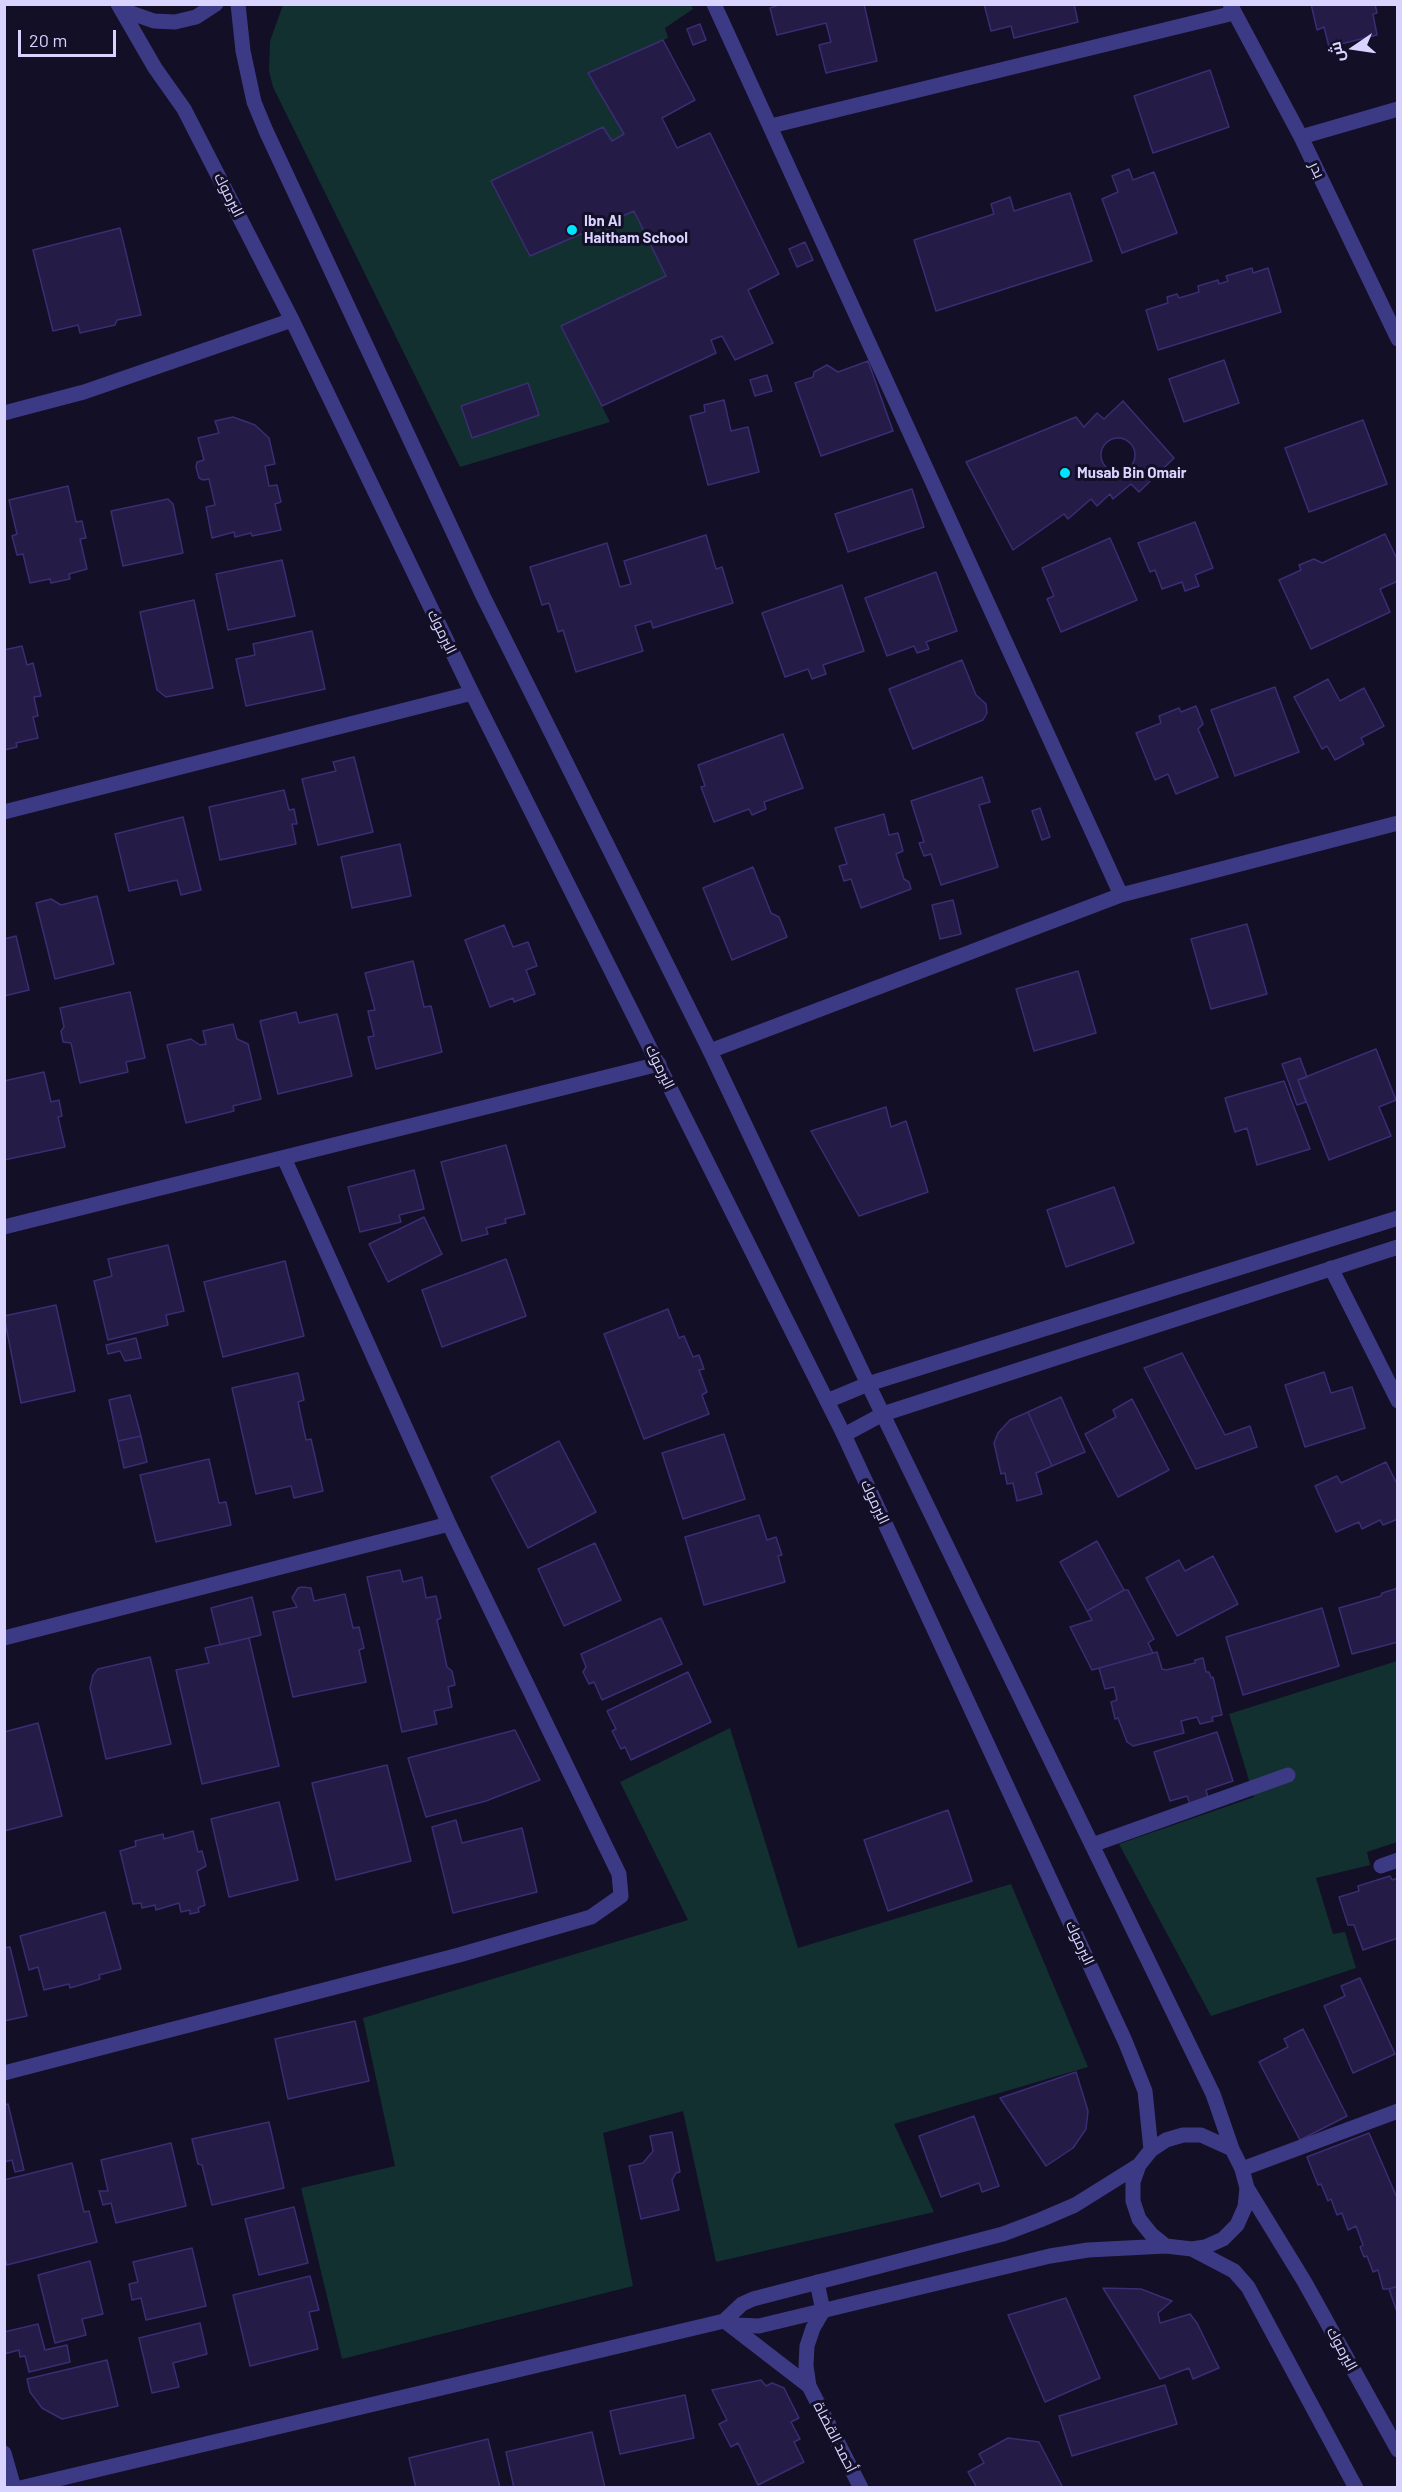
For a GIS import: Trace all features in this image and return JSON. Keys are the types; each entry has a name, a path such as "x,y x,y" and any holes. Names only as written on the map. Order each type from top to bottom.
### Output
{"street":[{"path":"119,4 132,13 154,21 175,22 196,17 216,4"},
{"name":"اليرموك","path":"119,4 155,68 184,110 292,320 472,693 659,1064 706,1164 844,1435 1125,2041 1145,2091 1151,2150"},
{"path":"20,2487 724,2321 736,2325 759,2326 1050,2256 1088,2250 1166,2246 1192,2249 1205,2247 1223,2239 1237,2225 1245,2207 1247,2188 1213,2094 868,1384 710,1051 483,596 266,131 254,102 243,51 238,4"},
{"path":"714,4 1121,895"},
{"path":"771,126 1232,9"},
{"name":"بدر","path":"1232,9 1301,137 1398,339"},
{"path":"1301,137 1398,109"},
{"path":"4,413 84,392 292,320"},
{"path":"4,812 472,693"},
{"path":"710,1051 1121,895 1398,823"},
{"path":"4,1227 659,1064"},
{"path":"4,2073 459,1955 591,1917 621,1896 620,1874 449,1524 284,1158"},
{"path":"827,1401 868,1384 1398,1218"},
{"path":"844,1435 883,1414 1398,1247"},
{"path":"1331,1268 1398,1401"},
{"path":"4,1638 449,1524"},
{"path":"1092,1845 1288,1775"},
{"path":"1381,1866 1398,1860"},
{"path":"1242,2169 1398,2111"},
{"path":"1166,2246 1151,2234 1139,2219 1133,2201 1133,2182 1139,2165 1151,2150 1166,2140 1183,2135 1201,2135 1232,2149"},
{"path":"724,2321 732,2312 753,2299 1003,2234 1075,2205 1139,2165"},
{"name":"اليرموك","path":"1247,2188 1304,2281 1398,2450"},
{"path":"1192,2249 1234,2271 1248,2287 1356,2487"},
{"path":"817,2282 823,2311"},
{"name":"أحمد القضاة","path":"823,2311 813,2328 807,2346 806,2366 809,2386 861,2487"},
{"name":"أحمد القضاة","path":"724,2321 768,2352 809,2386"},
{"path":"4,2453 14,2487"}],"green space":[{"name":"Ibn Al Haitham School","path":"283,5 691,5 693,9 665,28 668,38 588,73 624,134 612,141 602,127 491,181 530,256 634,211 666,276 561,326 610,422 460,467 273,87 269,71 270,41"},
{"path":"1397,1661 1397,1842 1367,1852 1370,1865 1316,1878 1333,1934 1345,1932 1356,1968 1211,2016 1119,1844 1254,1797 1229,1714"},
{"path":"730,1728 798,1948 1011,1884 1088,2067 894,2124 934,2212 716,2262 683,2111 603,2133 633,2286 342,2359 301,2188 395,2166 363,2018 688,1920 620,1782"}],"building":[{"path":"782,4 864,4 877,61 826,73 819,45 831,42 826,23 777,35 770,8"},
{"path":"984,4 1074,4 1078,22 1014,38 1011,26 991,31"},
{"path":"1311,4 1375,4 1377,13 1373,14 1377,35 1329,47 1324,27 1317,30"},
{"path":"700,24 706,40 693,45 687,29"},
{"path":"663,40 695,100 662,118 677,148 710,133 779,274 748,290 773,343 735,360 722,336 711,340 716,353 602,406 561,326 666,276 634,211 530,256 491,181 603,127 612,141 624,134 588,73"},
{"path":"1210,70 1229,127 1153,153 1134,96"},
{"path":"1129,169 1133,180 1154,172 1177,233 1122,253 1102,199 1118,192 1112,176"},
{"path":"1070,193 1092,261 936,311 914,240 994,214 991,204 1010,197 1014,211"},
{"path":"120,228 141,315 117,320 115,325 80,333 78,325 53,331 33,250"},
{"path":"805,242 813,260 797,267 789,249"},
{"path":"1252,268 1253,273 1268,268 1281,312 1158,350 1146,310 1168,303 1167,297 1177,294 1179,298 1199,292 1198,286 1218,280 1219,284 1228,281 1226,276"},
{"path":"1224,360 1239,403 1184,422 1169,379"},
{"path":"868,361 893,431 821,456 795,383 813,377 814,372 827,365 838,372"},
{"path":"767,375 772,391 755,396 750,380"},
{"path":"528,383 539,415 472,438 461,406"},
{"path":"724,400 731,431 748,427 759,472 708,485 690,416 705,412 704,405"},
{"name":"Musab Bin Omair","path":"1123,401 1174,458 1139,492 1131,484 1113,499 1110,494 1097,506 1091,499 1068,519 1064,514 1013,550 966,462 1076,417 1084,427 1097,413 1104,419"},
{"path":"233,417 255,425 269,438 275,464 265,466 269,486 277,485 281,502 275,504 281,530 235,537 234,532 212,538 206,507 215,505 209,479 199,478 196,467 197,462 204,460 198,438 219,433 215,421"},
{"path":"1363,420 1387,484 1309,512 1285,448"},
{"path":"1118,438 1130,443 1135,455 1130,467 1118,472 1106,467 1101,455 1106,443"},
{"path":"68,486 76,522 82,521 86,538 80,539 87,569 69,574 70,579 51,583 50,579 30,583 23,554 17,555 12,536 17,534 9,500"},
{"path":"912,489 924,527 848,552 835,514"},
{"path":"168,499 173,504 183,553 123,566 111,511"},
{"path":"1195,522 1213,568 1195,575 1199,586 1185,591 1182,582 1162,589 1155,570 1150,572 1138,543"},
{"path":"1385,534 1398,561 1398,581 1380,589 1390,612 1311,649 1279,580 1301,570 1299,565 1314,559 1322,563"},
{"path":"706,535 716,569 722,567 733,603 653,628 651,621 635,626 643,651 576,672 563,630 558,632 549,603 542,605 530,567 607,543 620,587 631,584 624,561"},
{"path":"1110,538 1137,600 1061,632 1047,599 1054,596 1042,568"},
{"path":"282,560 295,616 228,630 216,574"},
{"path":"936,572 957,631 926,642 929,649 917,653 914,646 887,656 865,598"},
{"path":"842,585 864,651 823,665 826,674 812,679 808,669 785,677 762,613"},
{"path":"194,600 213,688 166,697 157,690 140,612"},
{"path":"312,631 325,689 246,706 236,659 255,655 253,644"},
{"path":"22,646 27,665 33,663 41,696 34,697 38,716 33,717 38,738 16,743 17,747 4,750 4,650"},
{"path":"962,660 976,695 986,704 987,713 983,720 913,749 889,689"},
{"path":"1328,679 1340,701 1364,688 1384,726 1361,738 1364,744 1335,760 1327,746 1322,749 1294,697"},
{"path":"1275,687 1299,752 1235,776 1211,710"},
{"path":"1196,706 1203,724 1198,729 1218,777 1176,794 1168,774 1155,780 1136,733 1161,723 1159,716 1179,708 1181,712"},
{"path":"783,734 803,788 764,802 766,809 752,815 749,809 714,822 701,787 705,786 698,765"},
{"path":"354,757 373,832 318,845 302,779 336,771 333,762"},
{"path":"982,777 990,802 979,805 998,867 941,885 931,854 924,856 919,843 924,842 911,801"},
{"path":"284,790 289,810 294,809 297,824 292,824 296,844 220,860 209,807"},
{"path":"1040,808 1050,837 1042,840 1032,811"},
{"path":"884,814 889,835 898,833 903,851 896,854 904,879 909,882 911,889 861,908 851,879 844,881 839,866 847,864 835,828"},
{"path":"183,817 201,890 181,895 177,880 129,891 115,834"},
{"path":"400,844 411,896 352,908 341,857"},
{"path":"753,867 771,913 779,917 787,937 732,960 703,888"},
{"path":"97,896 114,964 55,979 36,903 51,899 61,905"},
{"path":"953,900 961,934 940,939 932,905"},
{"path":"1247,924 1267,994 1211,1009 1191,939"},
{"path":"504,925 513,947 528,942 537,966 526,970 535,994 514,1002 513,998 490,1007 465,940"},
{"path":"16,936 29,990 4,996 4,939"},
{"path":"413,961 424,1007 431,1006 442,1052 376,1069 368,1037 374,1036 368,1011 375,1010 365,973"},
{"path":"1078,971 1096,1033 1034,1051 1016,989"},
{"path":"130,992 145,1058 126,1062 128,1072 80,1083 71,1043 63,1042 61,1031 64,1027 60,1008"},
{"path":"296,1012 299,1023 337,1014 352,1076 278,1094 260,1021"},
{"path":"233,1024 237,1039 248,1044 261,1099 233,1106 234,1111 186,1123 167,1045 191,1039 200,1045 206,1044 203,1031"},
{"path":"1376,1049 1396,1100 1379,1107 1391,1136 1329,1160 1298,1080"},
{"path":"1300,1058 1307,1077 1298,1080 1306,1102 1297,1105 1282,1064"},
{"path":"44,1072 51,1102 59,1100 62,1116 58,1117 65,1147 4,1160 4,1081"},
{"path":"1284,1081 1310,1149 1257,1165 1247,1128 1235,1132 1225,1098"},
{"path":"886,1107 891,1127 906,1121 928,1192 859,1216 811,1131"},
{"path":"506,1145 525,1214 505,1219 506,1223 486,1228 488,1234 462,1241 441,1162"},
{"path":"414,1170 424,1209 399,1215 401,1222 360,1232 348,1187"},
{"path":"1114,1187 1134,1243 1066,1267 1047,1210"},
{"path":"424,1217 442,1254 388,1282 369,1244"},
{"path":"168,1245 184,1311 166,1315 168,1325 108,1340 94,1281 112,1276 108,1259"},
{"path":"506,1259 526,1316 442,1347 422,1290"},
{"path":"285,1261 304,1336 223,1357 204,1282"},
{"path":"56,1305 75,1391 21,1403 4,1316"},
{"path":"668,1309 679,1338 684,1336 693,1357 699,1355 704,1369 699,1370 707,1392 702,1395 709,1414 644,1439 604,1334"},
{"path":"136,1338 141,1358 125,1361 120,1351 108,1354 106,1345"},
{"path":"1182,1353 1225,1435 1250,1426 1257,1447 1196,1469 1144,1368"},
{"path":"1324,1372 1331,1393 1352,1387 1365,1428 1305,1447 1285,1385"},
{"path":"298,1373 304,1400 298,1402 306,1440 311,1439 323,1491 294,1498 291,1486 256,1494 232,1388"},
{"path":"130,1395 141,1436 118,1441 109,1400"},
{"path":"1061,1397 1085,1452 1052,1466 1028,1412"},
{"path":"1132,1399 1169,1470 1118,1497 1085,1434 1116,1417 1113,1410"},
{"path":"1028,1412 1052,1466 1036,1473 1042,1494 1017,1501 1013,1483 1007,1484 1005,1473 1001,1474 994,1443 998,1433 1010,1420"},
{"path":"724,1434 745,1499 683,1519 662,1453"},
{"path":"141,1436 147,1462 124,1468 118,1441"},
{"path":"559,1441 596,1512 528,1548 491,1477"},
{"path":"209,1459 219,1503 226,1502 231,1525 156,1542 140,1475"},
{"path":"1386,1462 1398,1482 1398,1519 1383,1525 1380,1520 1362,1529 1359,1522 1336,1532 1315,1486 1337,1476 1341,1483"},
{"path":"759,1515 767,1540 776,1537 782,1555 778,1556 785,1582 704,1605 685,1537"},
{"path":"1097,1541 1124,1590 1087,1611 1060,1562"},
{"path":"595,1543 621,1600 564,1626 538,1569"},
{"path":"1213,1556 1238,1604 1177,1636 1146,1578 1179,1560 1185,1571"},
{"path":"400,1570 403,1582 422,1577 426,1598 436,1596 441,1618 437,1620 447,1667 452,1671 455,1685 448,1687 452,1707 434,1711 437,1724 402,1732 367,1577"},
{"path":"298,1588 311,1588 314,1601 345,1594 353,1628 359,1627 364,1648 359,1650 366,1682 293,1697 273,1612 297,1607 292,1598"},
{"path":"1398,1588 1398,1642 1352,1654 1339,1608 1381,1596 1382,1593"},
{"path":"1124,1590 1128,1590 1154,1639 1148,1643 1153,1653 1092,1670 1070,1627 1092,1620 1087,1611"},
{"path":"252,1597 261,1635 220,1645 211,1608"},
{"path":"1322,1608 1339,1666 1243,1695 1226,1637"},
{"path":"661,1618 682,1664 602,1700 594,1682 589,1684 583,1672 586,1667 581,1654"},
{"path":"249,1638 279,1766 202,1784 176,1670 209,1663 205,1648"},
{"path":"1157,1652 1162,1669 1166,1670 1195,1663 1195,1660 1203,1658 1206,1672 1209,1672 1211,1678 1213,1677 1222,1715 1212,1717 1213,1721 1200,1724 1197,1717 1181,1721 1184,1733 1133,1746 1127,1742 1118,1718 1115,1719 1111,1702 1117,1700 1114,1687 1105,1689 1099,1668"},
{"path":"150,1657 171,1744 106,1759 90,1688 93,1675 98,1669"},
{"path":"688,1672 711,1722 631,1760 625,1747 621,1749 612,1731 616,1729 607,1711"},
{"path":"38,1723 62,1816 4,1831 4,1732"},
{"path":"515,1730 540,1780 486,1801 426,1817 408,1758"},
{"path":"1217,1732 1233,1781 1206,1790 1208,1798 1190,1804 1187,1796 1170,1801 1154,1752"},
{"path":"387,1765 411,1861 336,1880 312,1783"},
{"path":"279,1802 298,1880 229,1897 211,1819"},
{"path":"948,1810 972,1881 888,1911 864,1840"},
{"path":"456,1820 462,1843 522,1828 537,1892 453,1913 432,1827"},
{"path":"193,1831 198,1852 202,1851 206,1866 197,1871 205,1905 198,1908 199,1912 190,1914 190,1910 181,1912 179,1903 156,1910 155,1905 142,1908 141,1903 133,1904 120,1851 136,1846 135,1841 163,1834 164,1839"},
{"path":"1390,1876 1392,1880 1398,1878 1398,1938 1363,1950 1354,1925 1348,1925 1339,1897 1359,1891 1358,1886"},
{"path":"105,1912 121,1969 99,1975 100,1979 70,1988 69,1984 44,1990 38,1967 29,1970 20,1936"},
{"path":"10,1947 27,2016 4,2021 4,1948"},
{"path":"1360,1978 1395,2054 1353,2073 1324,2006 1345,1996 1341,1986"},
{"path":"355,2021 369,2081 288,2099 275,2039"},
{"path":"1303,2029 1347,2116 1300,2140 1259,2062 1288,2047 1284,2039"},
{"path":"1076,2072 1088,2111 1086,2129 1073,2148 1046,2166 1000,2098"},
{"path":"8,2104 24,2170 15,2172 12,2160 4,2162 4,2105"},
{"path":"974,2116 999,2186 982,2192 979,2183 941,2197 919,2136"},
{"path":"269,2122 284,2188 212,2205 202,2165 198,2164 192,2139"},
{"path":"672,2132 680,2172 676,2173 672,2180 679,2210 641,2219 629,2166 643,2163 653,2151 650,2136"},
{"path":"1369,2133 1398,2200 1398,2286 1389,2289 1383,2289 1378,2270 1373,2272 1367,2256 1364,2257 1360,2247 1363,2245 1356,2226 1348,2230 1342,2213 1337,2215 1331,2199 1328,2201 1321,2184 1318,2185 1307,2157"},
{"path":"171,2143 186,2206 116,2223 111,2203 103,2205 99,2191 108,2191 101,2160"},
{"path":"72,2163 84,2212 89,2211 97,2242 7,2265 4,2256 4,2180"},
{"path":"294,2207 308,2263 259,2275 245,2219"},
{"path":"192,2248 206,2306 146,2320 141,2298 132,2300 129,2284 138,2282 133,2262"},
{"path":"90,2261 103,2314 82,2319 86,2335 55,2343 38,2275"},
{"path":"310,2276 319,2310 309,2312 318,2349 250,2366 233,2295"},
{"path":"1398,2286 1398,2315 1389,2289"},
{"path":"1103,2288 1141,2289 1172,2301 1158,2313 1160,2323 1190,2314 1197,2323 1219,2368 1193,2379 1189,2368 1160,2379"},
{"path":"1066,2298 1100,2378 1045,2402 1008,2315"},
{"path":"200,2323 207,2354 173,2363 179,2387 152,2393 139,2338"},
{"path":"38,2324 45,2350 67,2345 70,2362 29,2372 25,2356 20,2357 19,2350 4,2354 4,2332"},
{"path":"107,2360 118,2406 62,2419 42,2408 30,2392 27,2379"},
{"path":"761,2380 766,2386 772,2383 784,2388 799,2418 791,2422 800,2439 794,2442 804,2462 758,2485 738,2443 731,2447 719,2424 727,2420 712,2390"},
{"path":"1165,2385 1177,2424 1072,2456 1059,2416"},
{"path":"685,2395 694,2438 620,2454 610,2411"},
{"path":"592,2432 605,2488 514,2488 506,2452"},
{"path":"1008,2438 1039,2442 1063,2488 977,2488 968,2472 984,2463 979,2454"},
{"path":"488,2439 500,2488 416,2488 409,2458"}],"place":[{"name":"Ibn Al Haitham School","path":"572,230"},
{"name":"Musab Bin Omair","path":"1065,473"}]}
